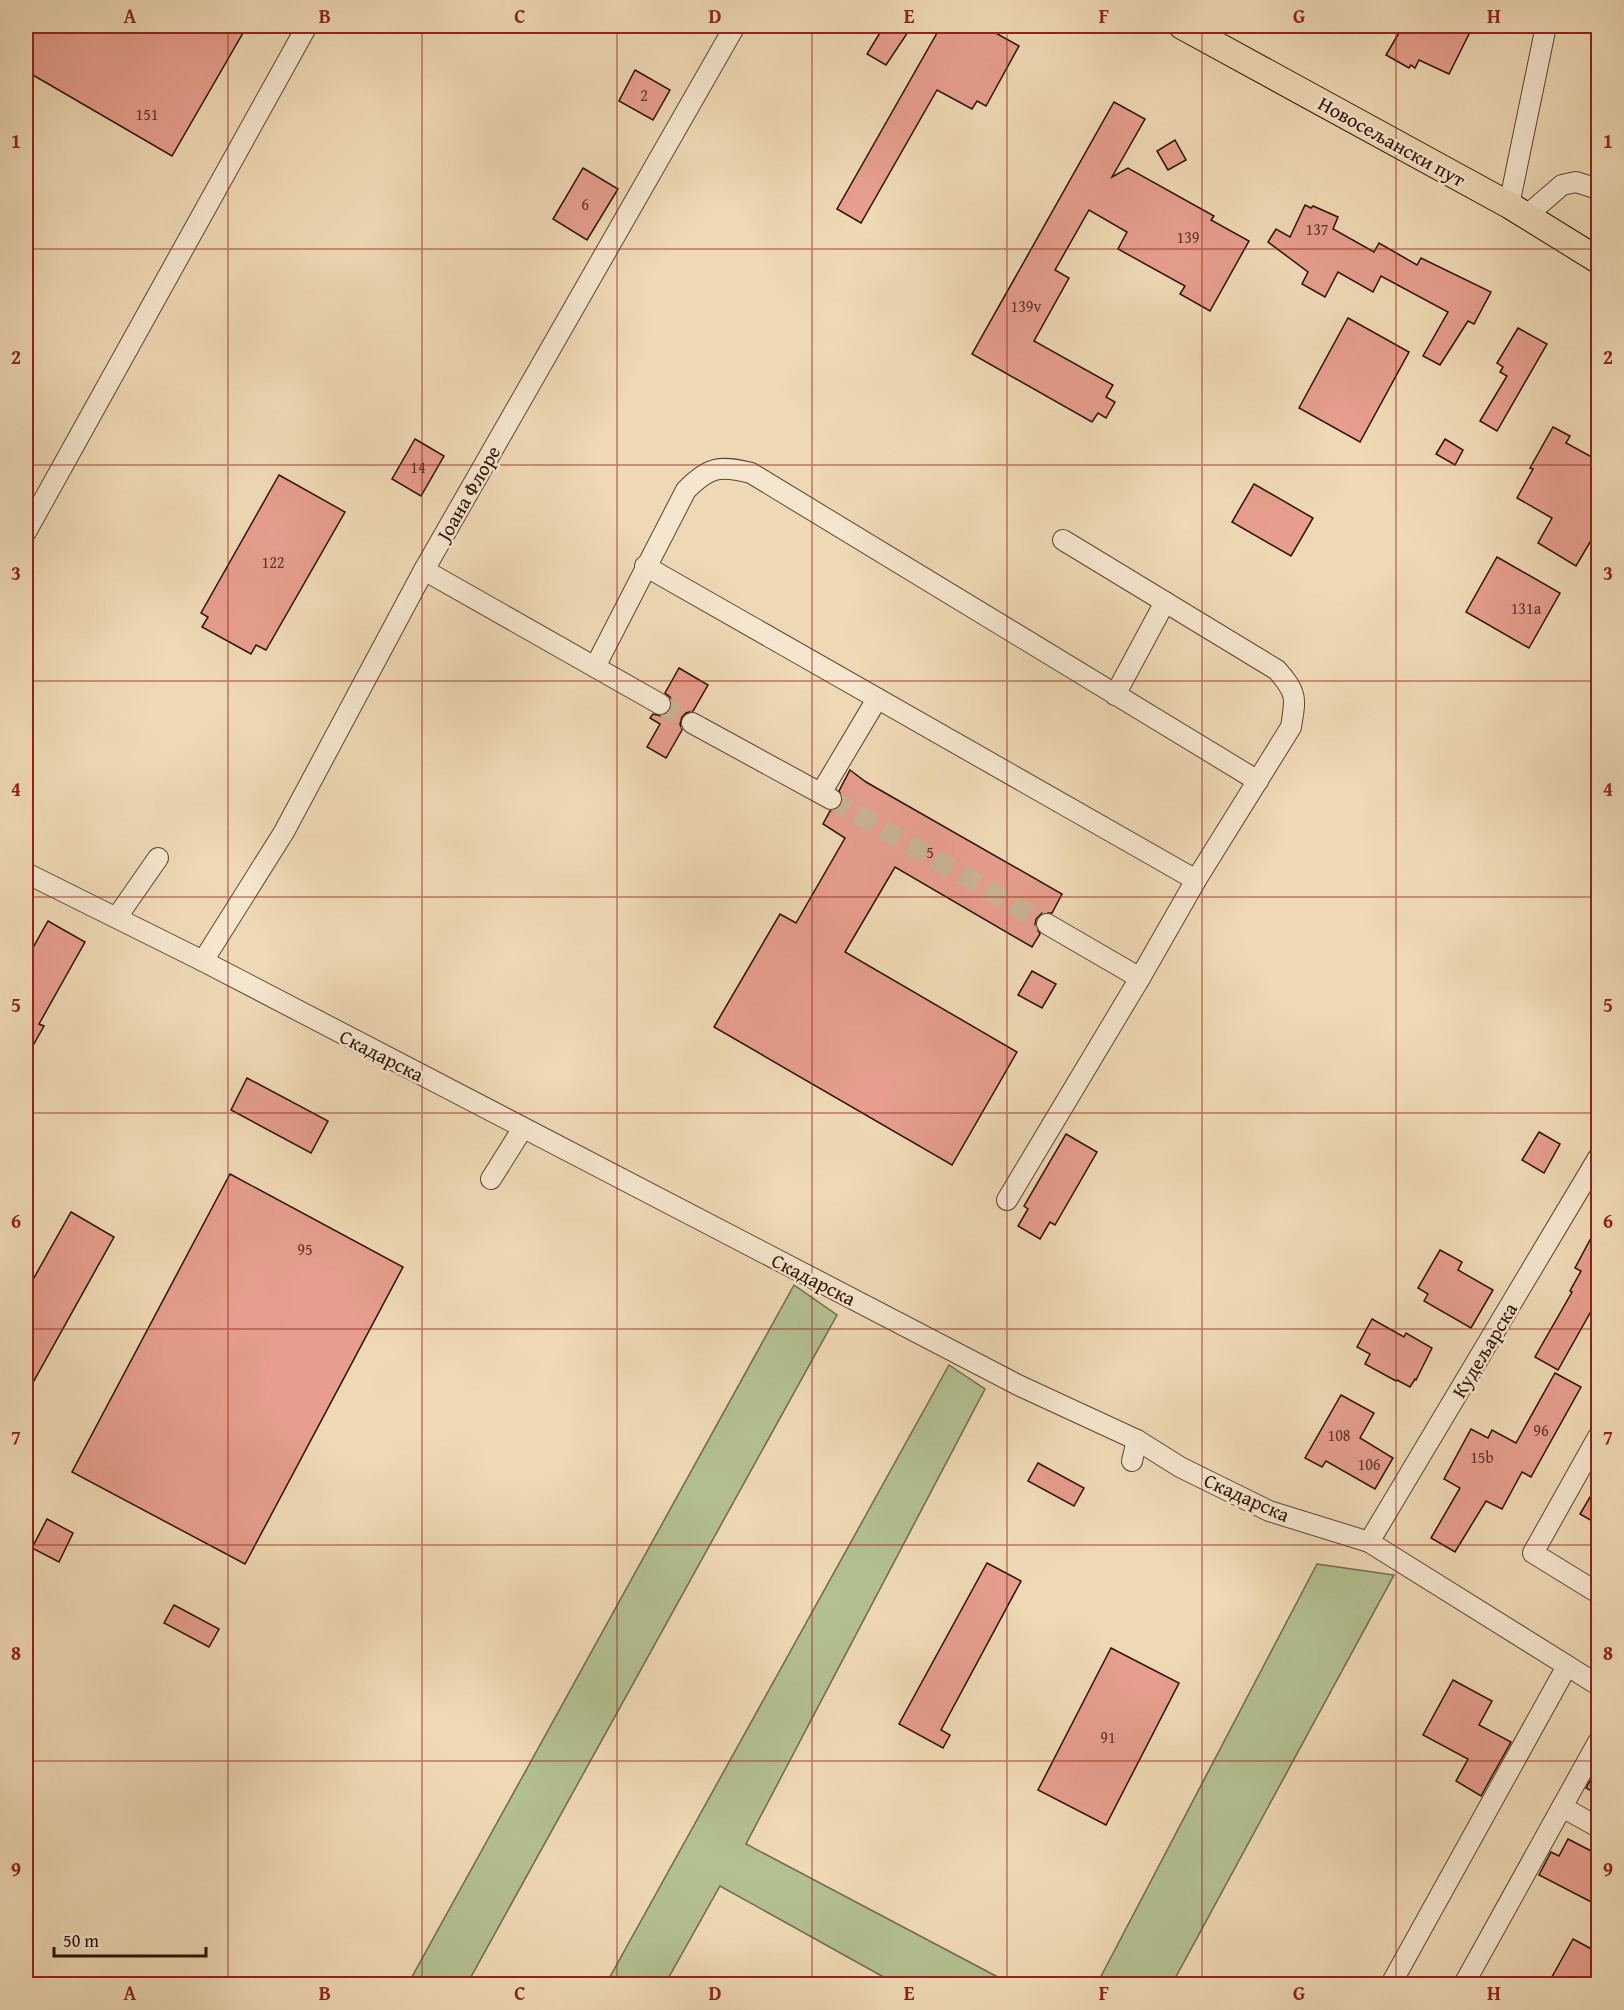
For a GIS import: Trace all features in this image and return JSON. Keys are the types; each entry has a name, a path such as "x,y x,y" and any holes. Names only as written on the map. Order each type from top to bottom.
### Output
{"main road":[{"name":"Новосељански пут","path":"1182,26 1517,210 1597,258"}],"street":[{"path":"26,532 307,26"},
{"name":"Јоана Флоре","path":"203,961 284,832 424,570 735,26"},
{"path":"1517,210 1546,26"},
{"path":"1517,210 1562,185 1576,182 1599,189"},
{"path":"595,667 686,490 711,469 729,468 750,473 1258,782"},
{"path":"1007,1200 1196,880 1291,727 1295,703 1291,686 1277,670 1063,540"},
{"path":"645,566 1196,880"},
{"path":"424,570 660,704"},
{"path":"1115,695 1165,603"},
{"path":"692,723 826,796 878,699"},
{"path":"117,917 158,858"},
{"name":"Скадарска","path":"26,873 203,961 1018,1385 1137,1440 1180,1467 1269,1511 1369,1542 1599,1685"},
{"path":"1047,924 1140,978"},
{"path":"491,1179 523,1128"},
{"name":"Кудељарска","path":"1369,1542 1599,1158"},
{"path":"1599,1437 1533,1553 1599,1593"},
{"path":"1132,1461 1137,1440"},
{"path":"1391,1984 1567,1666"},
{"path":"1464,1984 1599,1742"},
{"path":"1562,1807 1599,1827"}],"green space":[{"path":"794,1285 837,1315 467,1984 408,1984"},
{"path":"949,1365 985,1389 746,1844 1011,1984 896,1984 720,1886 665,1984 606,1984"},
{"path":"1317,1564 1394,1575 1172,1984 1097,1984"}],"building":[{"path":"26,26 247,26 172,156 26,71"},
{"path":"884,26 912,26 886,65 867,54"},
{"path":"941,26 983,26 1019,46 986,106 977,101 972,109 937,90 861,223 837,209"},
{"path":"1403,26 1473,26 1449,74 1419,60 1415,68 1411,65 1409,68 1386,55"},
{"path":"635,70 670,90 653,120 619,101"},
{"path":"1114,102 1145,119 1112,177 1128,168 1214,216 1211,220 1249,241 1210,311 1180,294 1185,286 1118,249 1127,232 1089,210 1055,270 1069,278 1034,341 1113,385 1106,397 1115,402 1106,418 1098,413 1092,422 972,354"},
{"path":"1175,140 1186,160 1168,170 1157,151"},
{"path":"583,168 618,189 587,240 553,219"},
{"path":"1305,205 1338,217 1333,229 1374,252 1379,243 1417,265 1421,258 1491,292 1474,324 1468,321 1440,365 1423,356 1448,312 1381,276 1373,292 1338,272 1325,297 1302,284 1308,272 1268,242 1276,229 1290,237"},
{"path":"1348,318 1409,352 1360,442 1299,408"},
{"path":"1518,328 1547,344 1497,431 1480,421 1507,376 1500,372 1503,367 1497,363"},
{"path":"1553,427 1570,436 1566,443 1599,461 1599,527 1576,566 1538,543 1552,518 1517,498 1533,469 1530,468"},
{"path":"415,439 444,456 421,496 392,479"},
{"path":"1445,439 1463,450 1455,465 1436,454"},
{"path":"279,475 345,512 266,650 256,645 251,654 202,627 208,617 201,613"},
{"path":"1254,484 1313,518 1291,556 1232,522"},
{"path":"1497,557 1560,593 1529,648 1466,612"},
{"path":"679,668 708,685 693,711 682,717 680,724 682,730 666,758 647,747 660,724 650,718 653,714 661,716 670,710 672,703 670,697 665,693"},
{"path":"850,770 866,782 1062,894 1052,913 1042,913 1036,919 1035,925 1040,934 1032,947 895,867 845,952 1017,1052 952,1165 714,1027 780,914 796,923 845,838 823,824 830,811 842,804 843,798 839,791"},
{"path":"48,921 85,942 39,1024 44,1026 26,1058 26,960"},
{"path":"1032,971 1056,984 1042,1008 1018,995"},
{"path":"247,1078 328,1121 311,1153 231,1110"},
{"path":"1539,1132 1560,1144 1544,1173 1522,1160"},
{"path":"1066,1134 1097,1152 1055,1225 1050,1222 1040,1239 1018,1226 1028,1209 1024,1206"},
{"path":"230,1174 403,1267 245,1564 72,1472"},
{"path":"71,1212 114,1237 26,1395 26,1292"},
{"path":"1599,1223 1599,1297 1558,1370 1535,1357 1572,1292 1570,1291 1581,1271 1575,1268"},
{"path":"1440,1250 1462,1262 1458,1270 1493,1290 1471,1328 1424,1301 1428,1294 1418,1288"},
{"path":"1372,1319 1404,1337 1406,1333 1432,1348 1410,1387 1365,1364 1370,1354 1357,1347"},
{"path":"1555,1373 1581,1387 1531,1477 1522,1472 1502,1509 1486,1501 1455,1552 1431,1538 1460,1488 1444,1479 1471,1429 1488,1438 1492,1430 1516,1443"},
{"path":"1341,1395 1374,1413 1360,1438 1393,1458 1375,1489 1326,1461 1322,1467 1305,1458"},
{"path":"1038,1463 1084,1488 1074,1506 1028,1481"},
{"path":"1599,1482 1599,1525 1580,1514"},
{"path":"47,1519 73,1533 59,1562 32,1548"},
{"path":"987,1563 1021,1581 941,1730 950,1735 943,1748 899,1724"},
{"path":"174,1605 219,1629 209,1647 164,1623"},
{"path":"1111,1648 1179,1683 1106,1825 1038,1790"},
{"path":"1453,1680 1492,1701 1479,1725 1511,1742 1481,1796 1456,1781 1468,1759 1423,1735"},
{"path":"1594,1774 1599,1777 1599,1795 1586,1788"},
{"path":"1568,1839 1599,1855 1599,1906 1539,1875 1551,1852 1559,1856"},
{"path":"1573,1939 1599,1953 1599,1984 1548,1984"}],"tunnel":[{"path":"660,704 692,723"},
{"path":"831,799 1047,924"}]}
